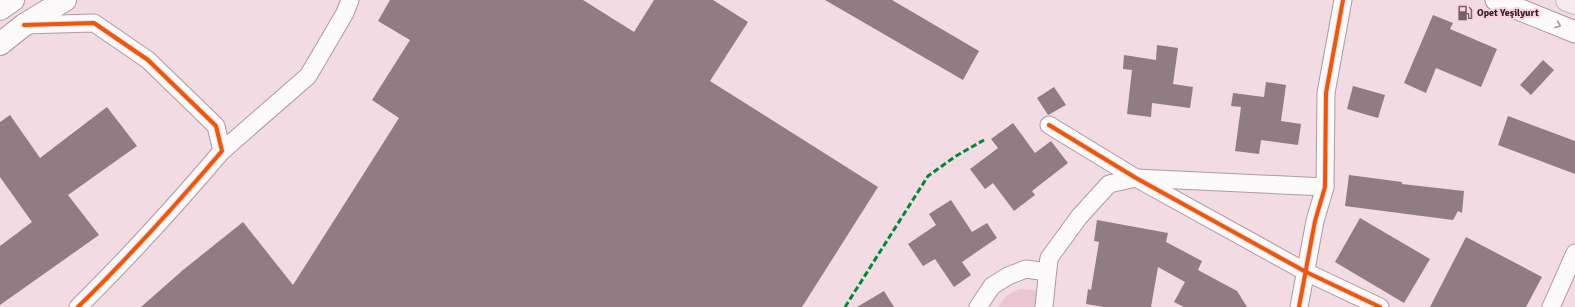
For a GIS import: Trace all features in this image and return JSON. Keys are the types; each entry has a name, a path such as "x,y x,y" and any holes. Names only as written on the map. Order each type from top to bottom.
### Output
{"highway":[{"path":"1567,0 1575,3"}],"main road":[{"path":"0,9 13,0"},
{"path":"0,44 24,25 65,0"}],"street":[{"path":"78,307 120,266 179,201 222,150 308,76 345,13 350,0"},
{"path":"1299,307 1315,221 1325,187 1326,94 1343,0"},
{"path":"1496,0 1575,32"},
{"path":"24,25 94,23 148,60 216,126 222,150"},
{"path":"1049,125 1136,178 1306,272 1380,307"},
{"path":"978,307 992,286 1008,276 1026,269 1046,272 1049,258 1078,217 1109,184 1136,178 1325,187"},
{"path":"1551,307 1575,253"},
{"path":"1044,307 1049,258"}],"shaded area":[{"path":"1021,289 1042,291 1049,307 998,307 1008,295"}],"building":[{"path":"390,0 583,0 634,32 654,0 713,0 748,22 710,81 878,187 802,307 141,307 183,270 243,222 293,285 399,118 372,100 410,40 378,21"},
{"path":"825,0 892,0 979,51 963,80"},
{"path":"1433,15 1453,23 1450,29 1497,49 1481,87 1436,68 1426,93 1404,83"},
{"path":"1157,45 1178,48 1173,84 1193,87 1190,108 1152,103 1151,117 1127,114 1132,70 1123,69 1124,55 1156,60"},
{"path":"1543,60 1554,70 1531,95 1520,85"},
{"path":"1266,82 1286,85 1281,121 1301,124 1298,145 1261,140 1259,154 1235,151 1241,107 1231,106 1233,93 1264,97"},
{"path":"1353,86 1385,95 1378,118 1347,109"},
{"path":"1054,87 1066,105 1048,115 1037,98"},
{"path":"107,107 137,146 68,195 99,235 0,305 0,246 32,222 0,177 0,122 10,115 40,158"},
{"path":"1508,116 1575,141 1575,174 1498,145"},
{"path":"1013,123 1035,153 1051,141 1068,163 1032,191 1035,195 1014,211 993,183 985,189 970,169 998,148 991,139"},
{"path":"1349,175 1402,182 1402,184 1464,191 1462,213 1458,211 1453,220 1345,206"},
{"path":"951,200 972,232 987,223 997,238 962,262 971,275 954,287 935,259 923,266 908,244 936,225 929,214"},
{"path":"1360,218 1430,259 1404,303 1335,262"},
{"path":"1097,220 1168,233 1166,242 1202,261 1198,270 1237,291 1247,307 1184,307 1174,302 1185,282 1158,267 1151,307 1104,307 1086,304 1088,289 1091,290 1099,242 1094,241"},
{"path":"1466,237 1542,277 1526,307 1430,307"},
{"path":"884,291 894,307 857,307"}],"marked path":[{"path":"845,307 928,176 956,156 984,140"}],"cycle path":[{"path":"1299,307 1315,221 1325,187 1326,93 1343,0"},
{"path":"24,25 94,23 148,60 216,126 222,151 152,230 78,307"},
{"path":"1049,125 1136,178 1306,272 1380,307"}],"place":[{"name":"Opet Yeşilyurt","path":"1465,13"}]}
